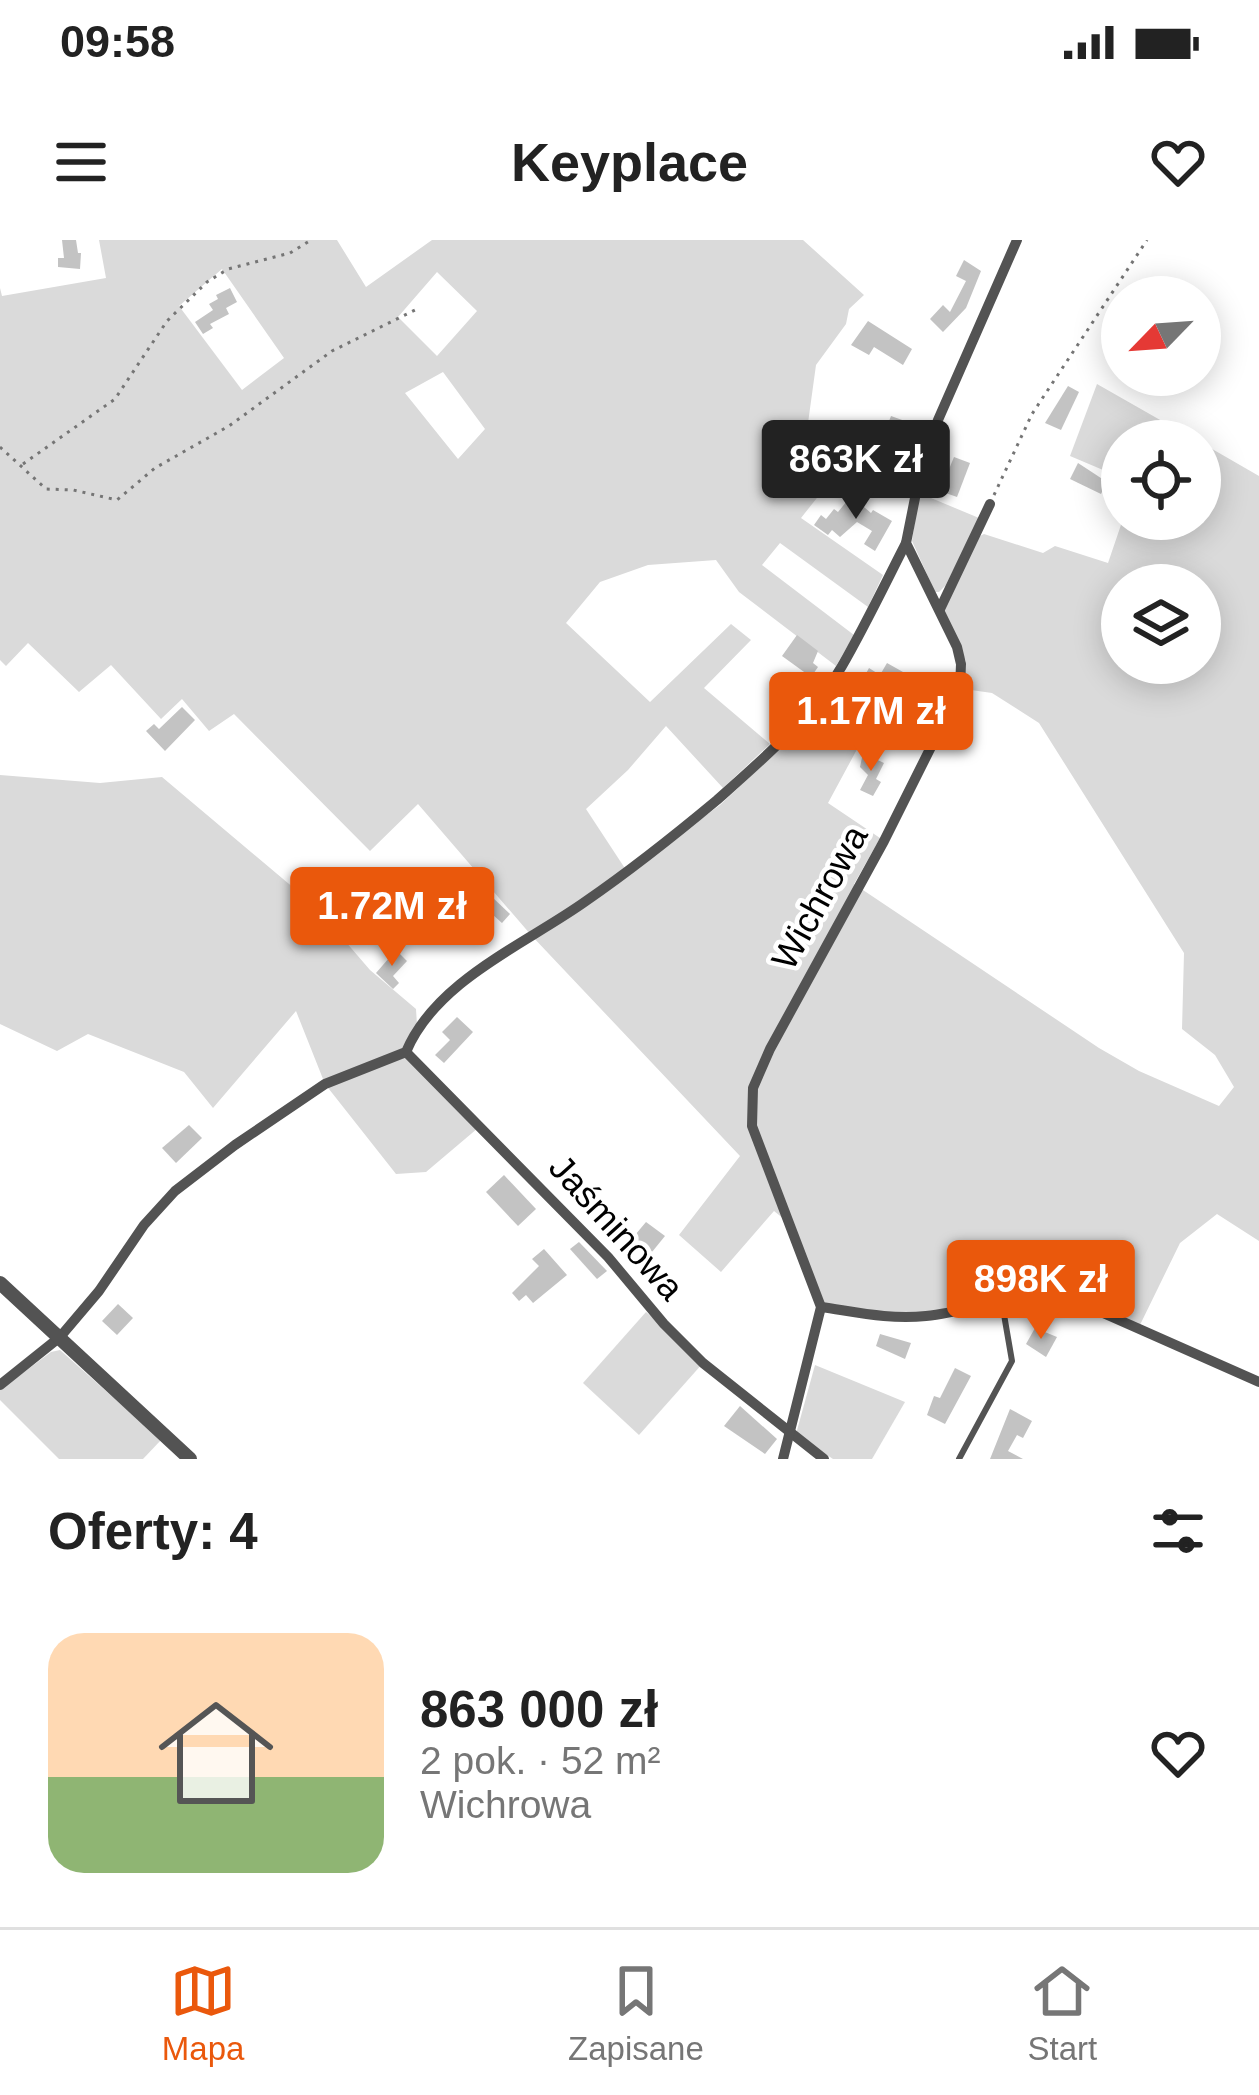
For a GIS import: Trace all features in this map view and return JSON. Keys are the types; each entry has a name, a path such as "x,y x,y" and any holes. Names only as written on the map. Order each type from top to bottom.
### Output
{"street":[{"path":"0,1385 59,1337 175,1191 325,1084 406,1052 417,1025 454,991 589,899 717,800 781,740 841,667 906,543 921,468 938,420 1017,240"},
{"path":"939,609 990,503"},
{"name":"Wichrowa","path":"821,1306 752,1126 750,1103 770,1049 960,689 962,664 957,646 906,543"},
{"name":"Jaśminowa","path":"406,1052 608,1257 704,1363 824,1459"},
{"path":"0,1282 190,1459"},
{"path":"783,1459 821,1306 889,1318 929,1316 1036,1293 1067,1298 1259,1382"}],"lane":[{"path":"959,1459 1012,1360 1001,1300"}],"path":[{"path":"20,466 115,399 167,321 215,275 290,253 311,240"},
{"path":"990,503 1032,414 1147,240"},
{"path":"0,447 46,489 117,500 154,468 229,426 332,351 415,310"}],"shaded area":[{"path":"99,240 337,240 366,287 432,240 803,240 864,295 849,309 846,324 816,365 808,423 855,450 801,518 883,575 868,607 780,543 762,565 854,635 836,666 739,592 716,560 648,565 600,582 566,623 650,702 731,624 751,640 704,688 770,744 723,788 666,726 586,809 628,873 720,805 783,746 841,675 882,703 828,803 880,838 854,884 1099,1048 1219,1106 1234,1087 1215,1055 1182,1029 1184,953 1039,723 992,693 964,689 966,661 939,609 976,538 984,534 1043,553 1055,546 1108,563 1116,540 1221,540 1221,454 1259,476 1259,1241 1217,1214 1180,1243 1138,1329 1067,1297 1036,1293 929,1316 821,1307 789,1223 774,1211 721,1272 679,1235 740,1156 531,935 418,804 370,851 234,714 209,731 182,699 161,719 111,665 79,692 28,643 6,666 0,660 0,288 2,296 106,278","holes":["222,269 284,358 242,390 179,306","437,272 477,311 437,356 398,317","443,372 485,429 458,459 405,393"]},
{"path":"1097,384 1101,396 1118,396 1160,420 1101,420 1101,469 1070,456"},
{"path":"919,493 979,518 939,592 912,541"},
{"path":"0,775 100,783 162,777 314,905 370,970 416,1009 417,1025 406,1052 478,1128 426,1172 396,1174 325,1084 296,1011 213,1108 184,1072 88,1034 57,1051 0,1024"},
{"path":"646,1312 703,1363 639,1435 583,1383"},
{"path":"60,1350 161,1440 143,1459 59,1459 0,1400 0,1390"},
{"path":"815,1365 905,1402 872,1459 833,1459 796,1434"}],"building":[{"path":"62,240 76,240 80,269 58,267 58,258 64,258"},
{"path":"964,260 981,271 966,308 943,332 930,319 943,305 950,312 966,281 956,276"},
{"path":"230,288 237,302 203,334 195,322 213,310 209,304 218,299 216,295"},
{"path":"868,321 912,349 903,365 874,347 869,355 851,345"},
{"path":"1068,386 1079,392 1061,430 1045,423"},
{"path":"891,416 905,421 902,435 916,446 912,455 889,446 892,437 884,434"},
{"path":"954,457 970,463 957,497 940,491"},
{"path":"1078,463 1101,478 1101,494 1070,479"},
{"path":"851,496 871,513 892,521 875,551 864,544 872,531 857,522 840,537 814,525 821,515 826,519 834,509 838,512"},
{"path":"797,635 818,651 813,663 818,667 811,677 782,656"},
{"path":"887,663 903,672 896,698 863,679 869,668 880,675"},
{"path":"182,707 195,720 165,751 146,731 154,724 159,729"},
{"path":"863,753 884,763 873,796 860,790 868,775 860,767"},
{"path":"474,880 510,914 502,923 460,894"},
{"path":"396,950 407,961 393,976 399,983 393,989 376,973"},
{"path":"457,1017 473,1032 444,1063 435,1055 450,1040 442,1032"},
{"path":"189,1125 202,1138 176,1163 162,1148"},
{"path":"504,1175 536,1209 518,1226 486,1192"},
{"path":"646,1222 665,1236 652,1252 642,1244 634,1254 625,1247"},
{"path":"579,1242 607,1271 597,1279 570,1249"},
{"path":"544,1249 567,1275 533,1303 526,1295 519,1301 512,1293 539,1266 532,1259"},
{"path":"118,1304 133,1318 117,1335 102,1321"},
{"path":"1035,1328 1057,1337 1046,1357 1026,1344"},
{"path":"880,1334 911,1343 905,1359 876,1346"},
{"path":"955,1368 971,1376 945,1424 927,1415 934,1396 940,1398"},
{"path":"740,1406 777,1439 765,1454 724,1426"},
{"path":"1010,1409 1032,1421 1008,1451 1023,1459 990,1459"}]}
